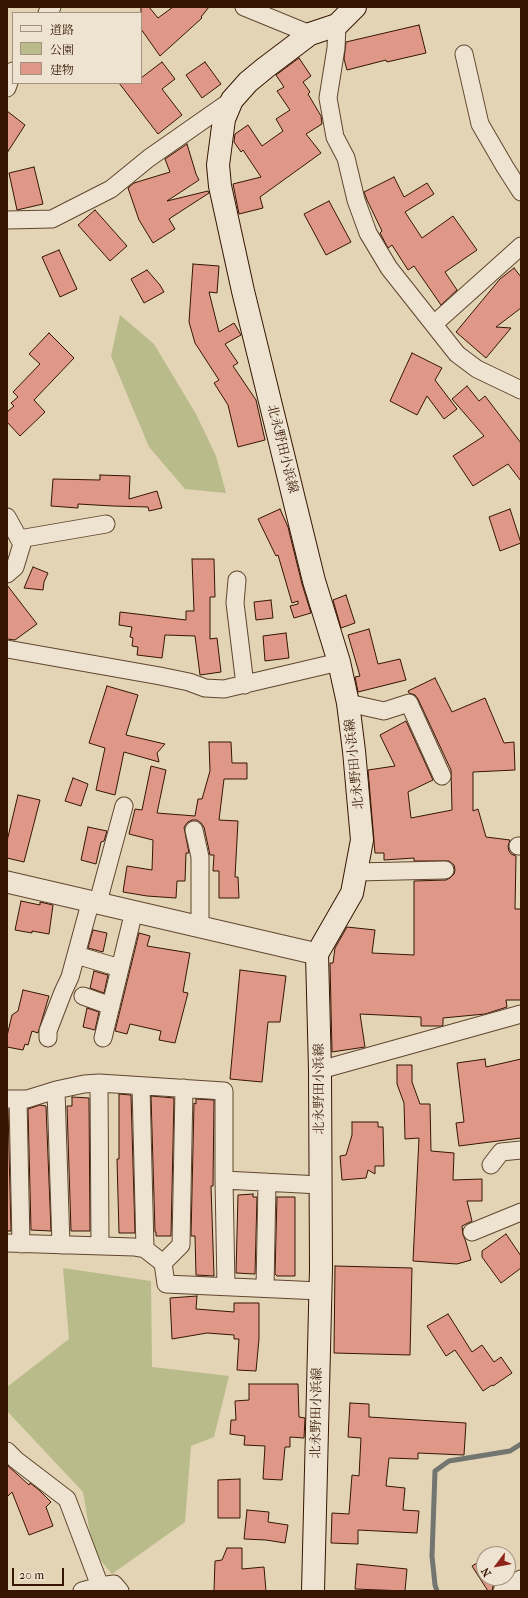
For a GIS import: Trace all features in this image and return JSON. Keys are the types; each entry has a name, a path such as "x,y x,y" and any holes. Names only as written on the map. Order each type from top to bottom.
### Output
{"main road":[{"name":"北永野田小浜線","path":"313,1591 320,1291 320,1070 317,954 352,893 362,840 348,703 339,662 314,581 243,291 220,186 218,165 223,124 232,100 248,82 310,34 337,25 354,7"}],"street":[{"path":"244,7 310,34"},
{"path":"337,25 336,48 328,98 335,138 346,158 356,200 368,233 389,268 434,324 440,335 457,354 477,369 521,390"},
{"path":"464,54 480,124 521,192"},
{"path":"7,88 12,74"},
{"path":"7,220 52,219 110,189 149,158 232,100"},
{"path":"434,324 521,246"},
{"path":"7,517 22,544 15,567 7,574"},
{"path":"19,539 106,524"},
{"path":"237,580 235,604 245,685"},
{"path":"7,649 160,676 189,682 205,688 224,690 339,662"},
{"path":"348,703 384,711 410,703 442,776"},
{"path":"48,1038 48,1031 62,992 70,977 76,954 124,806"},
{"path":"194,830 200,857 200,926"},
{"path":"356,872 445,870"},
{"path":"7,882 317,954"},
{"path":"103,1038 134,911"},
{"path":"76,954 120,968"},
{"path":"83,996 111,1006"},
{"path":"320,1070 521,1014"},
{"path":"99,1083 100,1246"},
{"path":"226,1286 224,1091 99,1083 84,1084 56,1090 27,1099 12,1099 14,1244 100,1246 145,1249 163,1263 166,1284 320,1291"},
{"path":"141,1086 145,1249"},
{"path":"163,1263 181,1246 184,1088"},
{"path":"56,1090 61,1245"},
{"path":"491,1165 501,1152 521,1150"},
{"path":"224,1180 320,1185"},
{"path":"264,1288 267,1182"},
{"path":"472,1232 521,1212"},
{"path":"7,1451 16,1460 67,1499 100,1586"},
{"path":"502,1591 521,1579"},
{"path":"82,1591 114,1584 120,1591"}],"green space":[{"path":"120,315 154,344 196,414 216,456 226,493 185,489 149,447 111,356"},
{"path":"63,1268 151,1281 152,1367 229,1376 214,1437 191,1446 185,1522 112,1574 93,1551 83,1492 7,1411 7,1387 69,1339"}],"building":[{"path":"141,7 149,7 158,18 173,7 209,7 201,17 202,18 160,56 142,30"},
{"path":"419,25 426,53 387,62 386,60 347,70 344,59 346,42"},
{"path":"299,58 311,76 303,82 310,92 308,94 321,116 322,124 306,134 321,153 260,197 263,208 239,214 233,184 261,177 243,150 241,152 234,142 235,134 248,125 262,146 283,131 276,119 290,110 277,91 284,87 276,75"},
{"path":"162,62 175,79 162,89 182,115 158,134 120,84 142,84 142,77"},
{"path":"205,62 221,84 202,98 186,75"},
{"path":"7,111 25,125 7,153"},
{"path":"187,144 199,180 167,201 208,191 209,193 169,219 175,229 153,243 139,220 128,188 134,183 170,172 165,159"},
{"path":"34,167 43,204 17,210 9,173"},
{"path":"394,177 404,197 427,183 434,194 405,212 422,238 453,216 477,250 445,272 457,290 441,305 414,266 408,270 392,245 388,248 380,233 382,231 364,192"},
{"path":"329,201 351,242 326,255 304,214"},
{"path":"95,210 127,246 110,261 78,225"},
{"path":"59,250 77,289 60,297 42,257"},
{"path":"193,264 219,266 217,293 209,292 219,332 234,323 241,335 225,344 238,363 233,366 256,400 265,440 238,447 228,405 214,383 219,380 195,343 189,322"},
{"path":"514,268 521,277 521,308 496,327 511,328 486,358 456,332 500,279"},
{"path":"147,270 164,292 144,303 131,279"},
{"path":"49,333 74,358 34,400 45,412 20,436 7,422 7,412 14,406 11,403 18,397 13,392 40,364 29,354"},
{"path":"412,353 442,368 435,380 457,409 444,419 427,396 417,415 390,401"},
{"path":"467,386 479,401 485,396 521,443 521,481 508,464 473,486 453,456 484,436 452,399"},
{"path":"100,475 130,476 129,499 157,491 162,508 149,511 148,507 78,504 78,508 51,506 53,479 100,480"},
{"path":"280,509 288,527 302,584 311,613 294,618 290,606 298,604 298,601 292,603 278,555 276,556 258,519"},
{"path":"510,509 521,543 500,551 489,517"},
{"path":"192,559 214,559 215,597 210,597 210,639 217,638 221,672 200,675 195,636 165,635 162,658 137,655 138,647 132,646 133,638 130,637 132,627 119,625 120,612 186,620 186,611 194,611"},
{"path":"33,567 48,573 44,582 43,590 24,588"},
{"path":"7,585 37,624 15,640 7,639"},
{"path":"346,595 355,623 341,628 333,600"},
{"path":"271,600 273,618 256,620 254,602"},
{"path":"369,629 378,664 400,659 406,680 358,692 355,677 360,676 348,635"},
{"path":"286,633 289,658 265,661 263,636"},
{"path":"435,678 452,712 485,698 504,743 514,742 515,770 473,772 473,811 478,809 486,837 510,840 508,846 509,851 511,854 516,856 515,909 521,909 521,1000 506,1000 507,1007 485,1014 443,1018 442,1026 421,1026 421,1017 360,1014 365,1047 332,1052 330,963 333,963 335,948 347,927 375,930 372,953 414,955 414,881 446,880 454,874 454,865 449,861 414,861 414,858 384,860 384,853 375,853 368,770 395,766 380,735 406,721 433,780 408,792 411,818 452,810 451,770 418,699 415,695 409,693 408,691"},
{"path":"107,686 138,695 126,735 165,744 157,753 159,762 124,752 115,795 96,790 105,748 89,743"},
{"path":"209,742 231,742 232,763 247,763 247,779 224,779 219,820 238,821 235,877 238,877 239,898 219,898 219,871 213,871 214,855 210,855 204,827 197,820 188,822 184,827 189,853 186,853 185,881 177,881 176,898 147,896 123,892 127,866 152,870 153,840 129,834 135,809 142,810 151,766 166,770 157,813 195,816 198,799 202,799 210,771"},
{"path":"73,778 88,784 81,806 65,801"},
{"path":"18,795 40,800 24,862 7,858 7,841"},
{"path":"88,827 107,831 104,841 101,842 96,864 81,860"},
{"path":"21,901 40,905 40,902 53,905 49,934 15,930"},
{"path":"93,930 107,933 103,952 88,948"},
{"path":"139,933 150,936 147,946 190,953 183,992 188,993 175,1043 159,1040 161,1031 130,1024 127,1034 115,1031"},
{"path":"240,970 286,976 280,1022 268,1022 262,1082 230,1079"},
{"path":"94,971 108,975 104,993 90,988"},
{"path":"23,990 49,996 38,1033 32,1031 28,1045 25,1044 23,1050 7,1047 7,1036 12,1015 18,1011"},
{"path":"87,1008 99,1012 95,1030 83,1027"},
{"path":"485,1059 486,1067 521,1059 521,1138 459,1146 456,1123 464,1122 457,1063"},
{"path":"397,1065 412,1065 412,1082 420,1104 430,1104 431,1151 454,1153 453,1180 482,1179 482,1201 467,1201 472,1221 462,1226 463,1235 471,1260 457,1264 413,1261 419,1138 405,1139 404,1103 397,1084"},
{"path":"119,1094 131,1095 135,1233 119,1233 117,1159 119,1159"},
{"path":"151,1096 174,1098 171,1236 156,1236 155,1232"},
{"path":"72,1097 89,1098 90,1231 71,1231 67,1106 72,1106"},
{"path":"196,1099 214,1100 213,1186 211,1186 214,1276 196,1275 195,1236 191,1236 194,1103 196,1104"},
{"path":"40,1105 46,1106 51,1231 31,1230 28,1109"},
{"path":"8,1109 11,1231 7,1231"},
{"path":"352,1122 378,1122 378,1127 383,1127 384,1166 375,1166 375,1174 368,1170 366,1178 342,1180 340,1156 346,1155 352,1135"},
{"path":"253,1194 253,1197 257,1197 255,1274 236,1273 238,1195"},
{"path":"277,1197 295,1197 295,1276 277,1276 275,1274"},
{"path":"506,1234 521,1256 521,1268 501,1283 482,1257 482,1251"},
{"path":"335,1266 412,1268 410,1355 334,1353"},
{"path":"197,1296 196,1309 234,1312 234,1303 259,1303 259,1339 256,1371 237,1370 239,1339 234,1339 234,1335 207,1333 172,1339 170,1298"},
{"path":"448,1314 472,1352 482,1345 494,1362 501,1357 512,1373 483,1391 455,1350 446,1356 427,1326"},
{"path":"249,1384 298,1384 299,1417 305,1418 304,1438 290,1437 290,1447 285,1447 282,1480 263,1479 265,1446 244,1445 245,1436 230,1434 231,1420 236,1420 235,1401 249,1400"},
{"path":"350,1403 369,1404 369,1417 466,1423 464,1455 418,1453 418,1459 389,1458 386,1486 405,1488 403,1510 419,1511 417,1533 358,1530 358,1544 331,1543 332,1513 349,1514 352,1475 359,1476 361,1438 348,1437"},
{"path":"7,1465 29,1485 30,1483 39,1490 51,1502 46,1507 53,1526 29,1535 12,1492 7,1497"},
{"path":"240,1479 240,1518 218,1518 218,1480"},
{"path":"247,1510 269,1512 268,1522 288,1525 285,1543 244,1539"},
{"path":"227,1548 242,1548 242,1569 264,1567 266,1591 214,1591 215,1561 222,1560"},
{"path":"357,1564 407,1569 405,1591 355,1589"},
{"path":"476,1564 476,1572 472,1566"},
{"path":"485,1586 493,1586 492,1591 488,1591"}],"waterway":[{"path":"437,1591 432,1556 435,1471 449,1461 510,1451 521,1444"}]}
